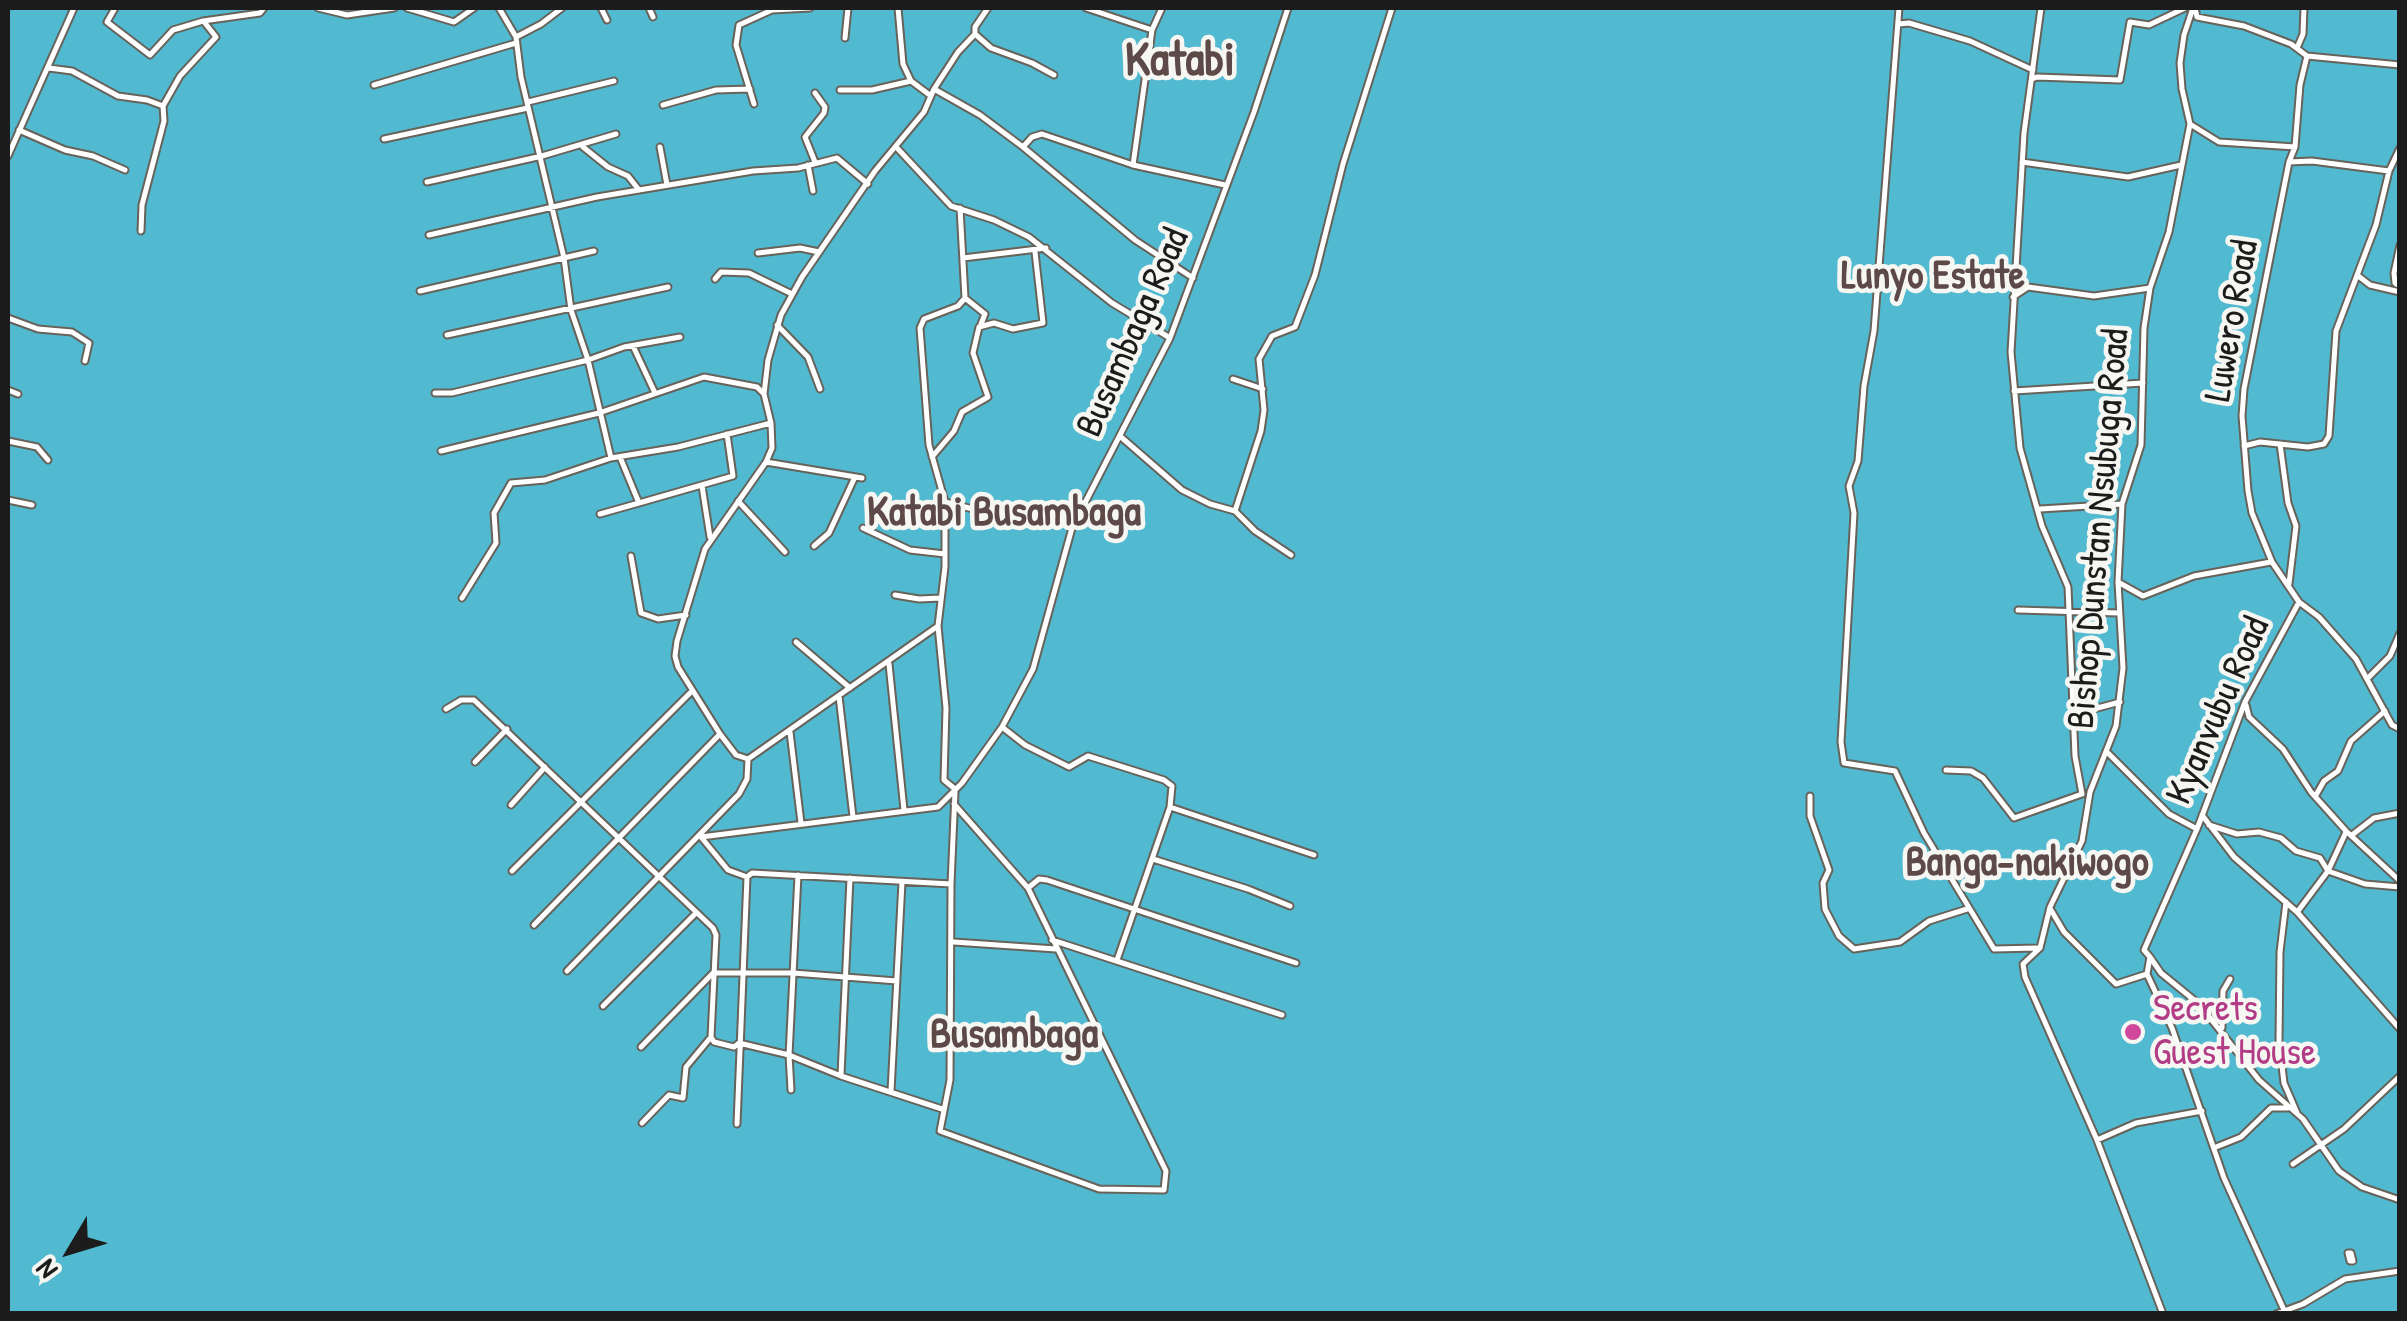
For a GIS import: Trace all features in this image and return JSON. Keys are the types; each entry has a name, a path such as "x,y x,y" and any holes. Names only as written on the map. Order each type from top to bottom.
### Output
{"street":[{"path":"8,156 74,8"},
{"path":"115,8 107,22 146,54 154,52 173,30 203,21 260,13 264,8"},
{"path":"318,8 350,14 394,8"},
{"path":"407,8 455,22 474,8"},
{"path":"500,8 516,40 564,258 571,310 588,360 610,458"},
{"path":"374,85 516,40 562,8"},
{"path":"602,8 607,20"},
{"path":"649,8 653,17"},
{"path":"754,104 734,36 739,25 772,10 810,8"},
{"path":"845,38 848,8"},
{"path":"898,8 903,64 910,81"},
{"path":"710,540 772,448 764,394 768,360 777,325 792,294 881,163 924,112 932,92 975,34 975,26 988,8"},
{"path":"1086,8 1152,30"},
{"path":"1108,16 1113,8"},
{"path":"1132,165 1152,30 1162,8"},
{"name":"Busambaga Road","path":"955,789 1002,727 1033,668 1068,535 1170,338 1254,112 1288,8"},
{"path":"1235,511 1260,431 1263,389 1259,359 1272,336 1295,327 1316,275 1343,164 1392,8"},
{"path":"1899,8 1874,330 1864,386 1858,461 1849,486 1854,513 1841,742 1844,764 1896,772 1924,833 1994,949 2040,948"},
{"path":"1946,770 1971,771 1983,778 2014,818 2086,793 2075,756 2068,588 2042,526 2020,448 2011,352 2022,162 2041,8"},
{"path":"2032,80 2120,80 2130,22 2149,25 2185,8"},
{"path":"2194,8 2197,18 2244,26 2298,48 2307,56 2400,65"},
{"name":"Bishop Dunstan Nsubuga Road","path":"2163,1314 2097,1140 2022,964 2040,948 2050,907 2082,841 2086,793 2108,753 2120,702 2123,668 2118,582 2122,504 2141,445 2144,328 2150,288 2169,232 2190,124 2180,63 2184,35 2194,8"},
{"path":"2298,48 2304,34 2304,8"},
{"path":"141,231 142,204 164,120 163,106 188,66 216,38 203,21"},
{"path":"1898,24 1909,23 1970,41 2033,70"},
{"path":"975,34 991,48 1054,75"},
{"name":"Luwero Road","path":"2307,56 2300,85 2295,147 2247,369 2242,416 2252,513 2272,562 2300,602 2336,635 2368,678 2392,725 2400,729"},
{"path":"49,68 84,76 118,96 163,106"},
{"path":"384,139 614,81"},
{"path":"840,90 872,90 910,81 980,115 1135,240 1192,278"},
{"path":"663,105 716,90 750,90"},
{"path":"813,192 805,137 824,114 825,107 815,93"},
{"path":"2190,124 2218,142 2295,147"},
{"path":"19,130 126,170"},
{"path":"427,182 542,156 616,134"},
{"path":"1023,147 1032,137 1042,134 1132,165 1225,185"},
{"path":"581,146 628,176 638,190"},
{"path":"660,147 667,185"},
{"path":"897,148 944,200 994,220 1046,248 1112,303 1170,338"},
{"path":"2244,446 2260,442 2308,447 2324,444 2328,436 2336,330 2400,148"},
{"path":"430,235 552,206 837,158 868,184"},
{"path":"2289,162 2312,161 2389,171"},
{"path":"2022,162 2128,177 2181,165"},
{"path":"955,789 944,780 946,708 938,626 945,502 932,457 920,328 924,319 958,306 965,298 960,208"},
{"path":"2400,246 2394,273 2400,289"},
{"path":"758,253 800,248 819,252"},
{"path":"963,258 1046,248"},
{"path":"420,291 594,251"},
{"path":"979,327 994,323 1014,329 1043,324 1035,252"},
{"path":"715,279 721,272 749,273 792,294"},
{"path":"2357,275 2370,285 2400,289"},
{"path":"447,335 668,287"},
{"path":"2013,297 2028,287 2094,296 2150,288"},
{"path":"932,457 954,431 962,412 988,397 973,353 984,314 965,298"},
{"path":"8,318 38,329 72,332 89,343 85,361"},
{"path":"777,325 808,357 820,389"},
{"path":"435,393 452,393 633,345 680,337"},
{"path":"633,345 655,393"},
{"path":"441,451 600,413 704,377 757,387 764,394"},
{"path":"1233,379 1263,389"},
{"path":"2014,391 2143,384"},
{"path":"8,390 18,394"},
{"path":"462,598 496,543 494,513 510,484 545,480 610,458 678,448 771,423"},
{"path":"600,514 733,476 727,434"},
{"path":"1121,436 1182,490 1235,511 1255,531 1291,554"},
{"path":"8,441 37,447 48,460"},
{"path":"2280,444 2288,503 2296,526 2289,586"},
{"path":"620,457 639,503"},
{"path":"766,462 858,477 829,533 814,546"},
{"path":"702,486 710,518 710,540 674,656 690,692 720,734 736,755 748,759"},
{"path":"8,500 32,505"},
{"path":"738,501 785,552"},
{"path":"945,502 989,513 1085,507"},
{"path":"2040,508 2122,504"},
{"path":"862,528 910,550 945,554"},
{"path":"632,556 641,612 658,618 686,615"},
{"path":"2118,582 2143,596 2194,576 2272,562"},
{"path":"895,595 919,600 941,598"},
{"name":"Kyanvubu Road","path":"2146,974 2150,957 2144,950 2147,940 2197,829 2245,702 2300,602"},
{"path":"2018,610 2119,612"},
{"path":"748,759 938,626"},
{"path":"2368,678 2390,656 2400,634"},
{"path":"796,642 850,688"},
{"path":"889,662 904,810"},
{"path":"512,872 690,692"},
{"path":"840,696 854,817"},
{"path":"446,709 462,700 474,700 715,930 711,1038 686,1068 683,1098 669,1095 642,1123"},
{"path":"2075,714 2120,702"},
{"path":"2245,702 2249,716 2283,748 2311,792 2400,884"},
{"path":"2316,795 2324,781 2338,771 2351,742 2385,712"},
{"path":"1002,727 1025,746 1069,768 1088,756 1172,786 1170,806 1153,859 1116,960"},
{"path":"475,762 508,729"},
{"path":"790,730 801,823"},
{"path":"534,925 720,734"},
{"path":"2108,753 2169,814 2197,829"},
{"path":"567,971 739,794 747,780 748,759"},
{"path":"510,805 545,767"},
{"path":"954,804 1028,888 1166,1171 1164,1190 1099,1189 939,1128 950,1080 951,884 954,804 955,789"},
{"path":"702,836 942,805 955,789"},
{"path":"1810,796 1810,816 1829,870 1823,883 1825,908 1839,936 1854,948 1900,942 1928,921 1967,909"},
{"path":"1170,806 1314,855"},
{"path":"2297,912 2328,871 2349,833 2374,818 2400,813"},
{"path":"2202,815 2250,873 2297,912 2400,1030"},
{"path":"2209,825 2237,834 2257,832 2281,838 2296,851 2316,855 2328,871 2346,880 2382,888 2400,884"},
{"path":"702,836 728,870 747,876 752,873 951,884"},
{"path":"1153,859 1290,906"},
{"path":"736,1124 747,876"},
{"path":"791,1090 789,1055 798,876"},
{"path":"841,1076 850,878"},
{"path":"1028,888 1042,879 1296,963"},
{"path":"891,1091 902,882"},
{"path":"2286,902 2280,952 2279,1041 2284,1083 2298,1116 2350,1180 2400,1200"},
{"path":"2050,907 2064,932 2116,984 2146,974 2172,1028 2224,1178 2284,1310"},
{"path":"603,1006 696,913"},
{"path":"1052,940 1282,1014"},
{"path":"953,942 1056,949"},
{"path":"2150,957 2161,973 2199,1004 2259,1080 2298,1116"},
{"path":"641,1048 713,973 793,973 897,980"},
{"path":"2222,1031 2223,991 2230,979"},
{"path":"711,1038 734,1046 739,1042"},
{"path":"739,1042 789,1055 944,1109"},
{"path":"2293,1164 2344,1129 2400,1076"},
{"path":"2392,1082 2398,1090"},
{"path":"2216,1147 2242,1137 2271,1108 2288,1108"},
{"path":"2097,1140 2136,1124 2202,1112"},
{"path":"2276,1314 2345,1280 2400,1271"}],"water":[{"path":"8,8 2399,8 2399,1313 8,1314"}],"place":[{"name":"Secrets Guest House","path":"2133,1032"}],"district":[{"name":"Katabi","path":"1180,62"},
{"name":"Lunyo Estate","path":"1933,277"},
{"name":"Katabi Busambaga","path":"1004,514"},
{"name":"Banga-nakiwogo","path":"2027,864"},
{"name":"Busambaga","path":"1014,1036"}]}
